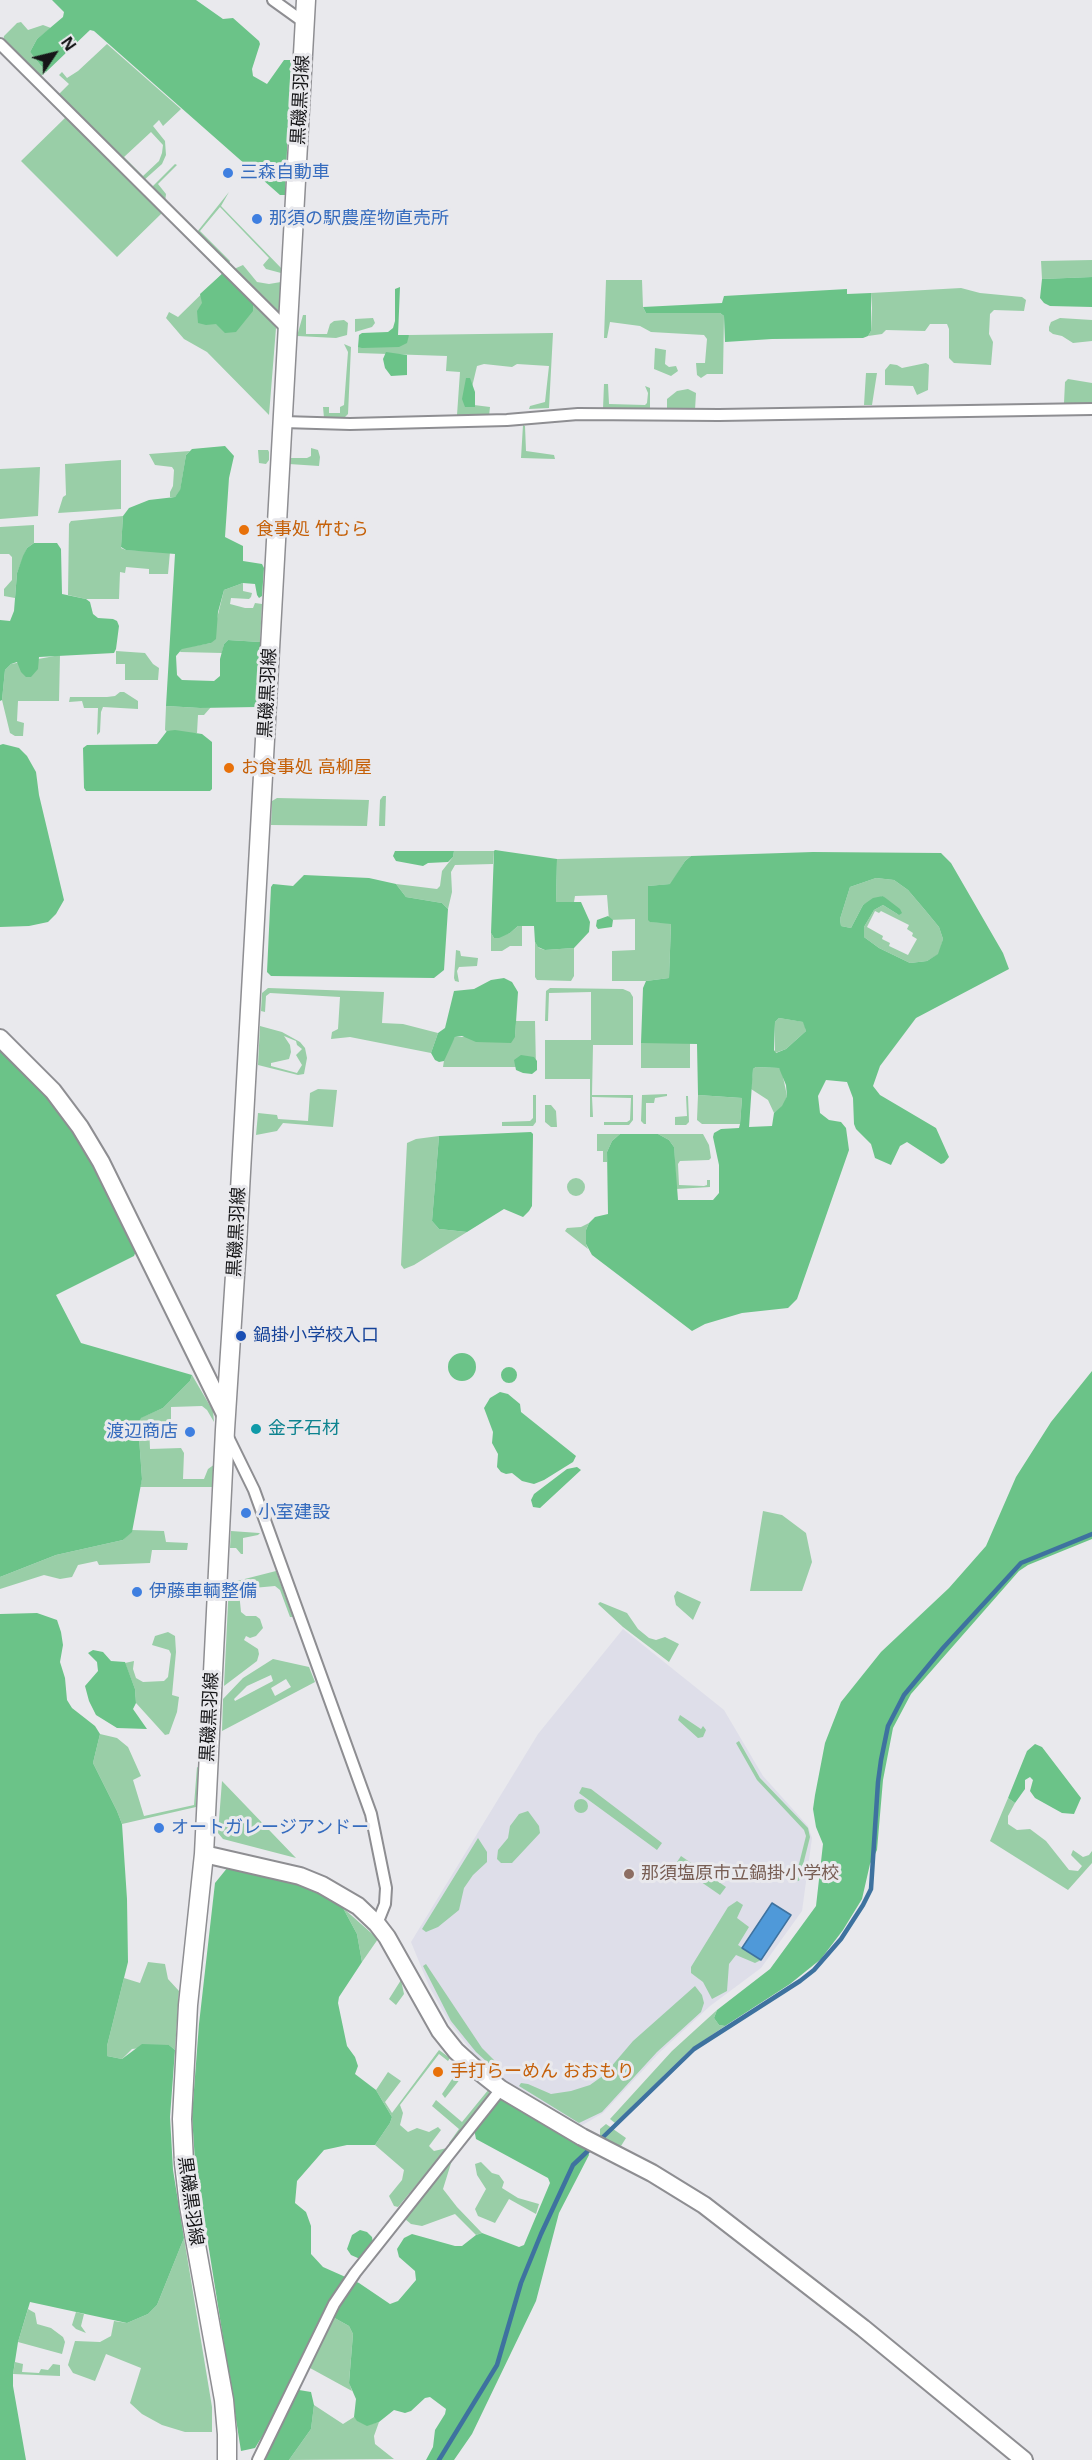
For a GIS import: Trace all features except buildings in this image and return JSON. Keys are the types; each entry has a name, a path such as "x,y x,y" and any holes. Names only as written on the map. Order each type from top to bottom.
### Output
{"main road":[{"name":"黒磯黒羽線","path":"227,2460 224,2400 189,2206 182,2119 188,2005 204,1854 225,1422 306,0"}],"street":[{"path":"273,0 305,23"},
{"path":"0,44 288,330"},
{"path":"283,422 350,424 507,420 578,414 719,415 1092,409"},
{"path":"0,1038 53,1091 86,1136 101,1162 225,1422 254,1490 371,1814 386,1888 386,1904 377,1924"},
{"path":"204,1854 300,1876 322,1885 358,1906 377,1924 398,1955 418,1995 440,2031 456,2051 501,2089 582,2137 652,2173 704,2205 863,2328 1024,2460"},
{"path":"258,2460 334,2304 355,2273 501,2089"}],"shaded area":[{"name":"那須塩原市立鍋掛小学校","path":"623,1629 724,1710 763,1776 808,1826 812,1838 802,1911 761,1968 710,2006 659,2053 603,2113 581,2126 501,2078 474,2054 449,2022 429,1986 411,1942 538,1734"}],"green space":[{"path":"52,0 196,0 223,19 233,18 259,41 252,69 253,76 267,84 284,60 291,60 285,195 280,195 94,31 90,30 46,72 30,52 37,39 63,17 64,12"},
{"path":"21,22 28,30 43,25 51,28 37,39 30,52 46,72 40,77 3,41 4,36"},
{"path":"107,44 181,109 163,126 159,120 153,126 165,141 166,155 162,164 143,181 57,96 69,84 59,75 62,72 67,78","holes":["151,132 163,145 159,161 143,176 124,157"]},
{"path":"66,117 162,213 117,257 21,161"},
{"path":"175,164 177,165 158,184 166,194 165,202 151,188"},
{"path":"229,192 221,206 282,269 281,273 266,269 263,265 269,258 220,207 200,231 230,261 229,263 197,232"},
{"path":"1092,260 1092,277 1042,279 1041,261"},
{"path":"243,265 257,282 269,284 281,282 279,312 234,269"},
{"path":"223,273 276,328 269,415 207,352 184,339 166,318 169,312 178,317"},
{"path":"223,273 253,303 253,311 236,332 225,333 216,324 198,323 197,311 202,303 200,294"},
{"path":"1092,277 1092,307 1050,306 1040,298 1042,279"},
{"path":"606,280 642,280 643,307 646,313 720,313 724,316 723,374 707,374 701,378 697,375 696,363 705,363 707,339 704,335 651,332 640,326 610,322 607,338 604,338"},
{"path":"400,287 398,335 409,335 407,343 399,347 358,347 359,335 362,333 388,332 393,328 395,289"},
{"path":"961,288 980,293 1022,297 1026,300 1024,311 994,310 990,314 989,334 993,342 991,365 954,363 949,358 947,324 930,324 925,331 886,330 882,334 868,336 871,331 871,293"},
{"path":"847,289 847,294 871,293 871,331 863,338 725,342 724,316 720,313 646,313 643,307 722,303 724,296"},
{"path":"303,315 306,315 306,334 327,334 330,324 344,320 348,323 347,335 336,338 297,336"},
{"path":"373,318 375,323 372,327 355,332 355,319"},
{"path":"1060,318 1092,320 1092,341 1073,343 1062,336 1053,334 1049,331 1051,322"},
{"path":"553,333 549,408 529,409 530,406 545,402 549,366 517,364 512,367 484,364 477,366 472,387 474,405 490,407 489,416 457,415 460,372 446,371 447,356 358,353 358,347 398,346 409,335"},
{"path":"344,344 351,347 348,414 344,418 324,418 323,407 329,407 329,413 340,413 340,407 344,405 348,352"},
{"path":"655,348 666,350 665,364 669,367 676,366 678,371 671,376 654,369"},
{"path":"386,352 407,355 407,375 391,376 385,368 383,359"},
{"path":"926,363 929,365 928,390 917,395 913,386 885,385 885,370 890,364 902,368"},
{"path":"866,373 877,373 872,405 864,405"},
{"path":"466,378 470,378 475,392 475,407 465,407 462,399"},
{"path":"1068,379 1092,383 1092,404 1064,403 1065,382"},
{"path":"604,384 608,384 609,404 645,405 648,393 645,386 650,388 650,409 603,409"},
{"path":"688,389 696,393 695,410 667,409 667,399 677,391"},
{"path":"523,425 525,426 526,451 554,455 555,459 521,458"},
{"path":"225,446 234,456 229,478 225,537 243,546 243,561 262,564 264,568 262,596 259,598 257,595 255,584 243,583 224,590 218,612 216,639 211,643 182,649 176,656 177,675 182,680 214,681 220,676 220,659 224,644 228,640 260,642 263,648 261,703 256,707 166,706 175,554 126,550 121,547 123,516 129,508 149,500 175,497 180,490 186,455 192,449"},
{"path":"311,448 318,450 319,466 289,464 290,458 311,456"},
{"path":"258,450 268,450 269,460 266,464 259,463"},
{"path":"190,451 186,455 180,491 175,497 170,497 174,470 172,467 155,465 149,454"},
{"path":"121,460 121,509 58,513 63,497 66,495 65,464"},
{"path":"40,467 38,516 0,519 0,469"},
{"path":"123,516 121,548 170,552 168,574 149,574 149,569 126,567 125,573 120,572 119,599 86,599 68,595 69,524 71,521"},
{"path":"34,525 34,543 27,548 17,573 15,598 4,596 4,589 12,580 12,557 9,554 0,554 0,527"},
{"path":"34,543 57,543 61,549 62,594 86,599 90,602 93,614 98,618 117,621 119,626 116,649 114,653 39,657 38,669 31,677 26,677 21,672 17,662 11,664 5,670 2,700 0,701 0,620 10,621 14,611 17,573 27,548"},
{"path":"243,583 243,591 252,593 251,597 249,599 231,598 230,604 253,608 255,603 262,604 260,642 228,640 224,644 222,653 180,652 182,648 211,643 224,590"},
{"path":"116,651 145,653 159,668 158,680 125,680 125,664 116,664"},
{"path":"60,655 59,701 18,701 17,721 24,723 23,736 15,736 10,733 2,700 5,670 11,664"},
{"path":"120,692 138,701 138,709 103,707 100,732 97,735 98,708 84,708 82,701 69,702 70,697 107,697 115,696"},
{"path":"166,706 211,707 204,715 198,715 197,733 168,733 165,730"},
{"path":"167,731 202,734 212,742 212,789 210,791 86,791 84,788 83,748 87,745 157,744"},
{"path":"0,745 19,748 27,756 36,772 39,795 64,900 48,922 29,926 0,927"},
{"path":"386,796 385,826 379,826 380,800"},
{"path":"277,798 369,800 367,826 271,825 272,801"},
{"path":"495,850 557,859 556,902 581,902 590,922 589,932 574,948 545,950 538,947 535,942 534,926 518,926 510,933 494,938 491,933"},
{"path":"395,851 454,851 453,857 448,862 428,863 423,866 396,861 393,856"},
{"path":"454,851 494,851 493,864 455,865 451,872 452,892 448,909 442,903 406,897 396,884 437,889 440,886 442,871 453,857"},
{"path":"813,852 941,853 951,863 1003,953 1009,969 916,1018 880,1066 873,1086 880,1095 936,1128 949,1157 944,1163 941,1164 907,1142 900,1146 891,1165 875,1158 871,1144 854,1124 853,1098 847,1082 826,1080 818,1096 820,1113 829,1120 841,1122 846,1128 849,1150 797,1299 788,1308 742,1313 705,1324 692,1331 592,1255 586,1244 586,1230 589,1223 595,1217 608,1214 607,1152 612,1141 620,1134 658,1134 669,1140 674,1147 678,1200 713,1200 719,1193 719,1165 714,1133 721,1129 739,1128 742,1098 698,1095 697,1044 641,1043 643,988 646,981 669,978 671,924 648,920 648,886 670,884 685,861 691,856","holes":["876,878 894,880 908,890 939,927 943,939 938,954 927,961 910,963 879,948 864,937 864,927 874,910 883,905 899,915 902,913 883,896 873,898 863,905 851,928 841,926 840,919 850,887","779,1018 803,1022 806,1031 786,1049 776,1053 774,1050 775,1022","756,1067 779,1068 786,1085 787,1096 782,1106 774,1113 772,1126 749,1127 753,1069"]},
{"path":"691,856 685,861 671,884 648,886 651,922 671,923 669,978 612,981 612,951 635,950 635,919 609,920 607,895 575,896 574,902 556,902 557,859"},
{"path":"304,875 369,878 396,884 406,897 442,903 448,909 444,970 434,978 271,976 267,972 271,887 273,884 293,886"},
{"path":"876,878 894,880 908,890 939,927 943,939 939,954 927,961 910,963 879,948 864,937 864,927 874,910 883,905 899,915 883,896 863,905 851,928 841,926 840,919 850,887","holes":["875,911 879,913 881,911 909,925 907,929 917,939 908,955 889,946 890,943 882,939 883,936 867,927"]},
{"path":"608,916 613,920 612,927 598,929 597,920"},
{"path":"518,926 522,926 522,946 510,946 502,951 491,951 491,933 494,938 510,933"},
{"path":"535,942 539,948 545,950 574,948 574,976 571,981 537,980 535,977"},
{"path":"456,950 460,951 461,956 478,958 477,966 459,967 457,971 459,982 454,978"},
{"path":"504,978 512,982 518,992 515,1037 511,1043 476,1042 462,1036 455,1037 444,1061 435,1060 431,1053 438,1033 445,1028 454,991 474,989 491,980"},
{"path":"268,988 384,992 382,1023 403,1024 438,1033 431,1053 350,1037 331,1039 332,1032 338,1029 340,997 270,993 266,996 265,1012 261,1011 262,993"},
{"path":"550,988 623,989 630,992 633,997 633,1045 593,1045 592,1095 633,1095 633,1120 629,1125 604,1125 604,1122 630,1120 631,1098 592,1097 593,1117 590,1117 590,1079 545,1079 545,1040 591,1040 591,992 549,993 548,1021 545,1021 546,991"},
{"path":"779,1018 804,1022 806,1031 786,1049 775,1053 775,1022"},
{"path":"516,1021 535,1021 536,1067 443,1067 445,1054 455,1037 515,1037"},
{"path":"260,1026 282,1032 300,1042 305,1048 307,1058 304,1074 298,1075 258,1065","holes":["284,1036 296,1041 302,1049 296,1055 302,1065 297,1073 271,1066 271,1063 289,1059 290,1045"]},
{"path":"690,1042 690,1068 641,1068 641,1043"},
{"path":"0,1047 19,1064 77,1131 136,1251 134,1256 56,1295 81,1343 192,1375 190,1381 163,1408 141,1418 138,1423 142,1479 132,1532 123,1540 56,1555 0,1577"},
{"path":"521,1055 534,1057 537,1061 537,1070 532,1074 516,1070 514,1060"},
{"path":"756,1067 779,1068 782,1072 787,1096 783,1107 774,1113 768,1100 751,1089 753,1069"},
{"path":"318,1089 337,1090 333,1127 283,1123 277,1131 256,1135 258,1113 277,1115 278,1119 308,1121 310,1093"},
{"path":"667,1094 667,1096 655,1098 654,1103 646,1103 646,1124 644,1124 641,1121 642,1095"},
{"path":"533,1095 536,1095 536,1122 533,1126 502,1126 502,1122 530,1121 533,1118"},
{"path":"698,1095 742,1098 740,1124 702,1124 697,1120"},
{"path":"686,1096 688,1096 689,1122 686,1125 675,1125 675,1117 687,1116"},
{"path":"545,1105 551,1105 556,1111 557,1127 551,1127 545,1122"},
{"path":"531,1132 533,1134 532,1206 529,1211 523,1217 504,1209 467,1232 439,1229 432,1221 439,1136"},
{"path":"597,1134 620,1134 612,1141 607,1152 607,1162 603,1162 603,1151 597,1151"},
{"path":"658,1134 703,1134 709,1145 711,1158 680,1161 678,1164 679,1185 704,1186 707,1185 707,1180 710,1180 710,1187 676,1189 674,1147 669,1140"},
{"path":"439,1136 432,1221 439,1229 467,1232 404,1269 401,1265 407,1143 416,1139"},
{"path":"576,1178 582,1181 585,1187 582,1193 576,1196 570,1193 567,1187 570,1181"},
{"path":"589,1223 586,1230 588,1249 565,1231 567,1228 581,1227"},
{"path":"462,1353 472,1357 476,1367 472,1377 462,1381 452,1377 448,1367 452,1357"},
{"path":"506,1367 512,1367 517,1375 515,1381 506,1383 501,1378 501,1372"},
{"path":"1092,1371 1092,1539 1028,1565 1019,1571 911,1694 893,1728 883,1780 877,1850 870,1864 862,1899 843,1930 821,1959 790,1984 725,2026 719,2025 714,2018 717,2010 770,1969 816,1906 823,1844 816,1827 813,1809 825,1743 841,1702 881,1652 949,1588 986,1546 1016,1477 1051,1422"},
{"path":"192,1375 213,1411 214,1422 202,1406 171,1407 171,1422 149,1425 150,1449 181,1448 184,1453 183,1479 204,1479 208,1469 215,1464 215,1487 140,1487 142,1479 138,1423 140,1418 163,1408 190,1381"},
{"path":"500,1392 508,1394 520,1404 521,1412 576,1456 573,1462 534,1484 522,1481 512,1473 501,1472 497,1467 498,1454 492,1443 493,1432 484,1408 490,1398"},
{"path":"577,1467 581,1470 540,1508 533,1507 531,1500 534,1494 567,1469"},
{"path":"763,1511 782,1515 806,1533 812,1562 802,1591 750,1591"},
{"path":"132,1530 164,1531 166,1542 188,1543 187,1550 152,1550 150,1563 99,1565 97,1561 78,1565 72,1577 60,1579 44,1575 0,1589 0,1577 56,1555 123,1540"},
{"path":"231,1531 260,1533 243,1538 243,1554 241,1554 236,1548 230,1548"},
{"path":"276,1571 293,1617 290,1617 280,1590 275,1586 242,1589 239,1592 241,1612 246,1616 256,1616 260,1619 263,1628 256,1636 250,1638 246,1636 244,1640 258,1649 259,1654 257,1661 224,1686 229,1583"},
{"path":"677,1591 701,1602 693,1620 676,1605 674,1596"},
{"path":"600,1602 627,1613 638,1629 649,1638 656,1640 665,1637 679,1644 669,1662 623,1627 598,1604"},
{"path":"37,1613 57,1620 63,1645 60,1662 65,1678 67,1700 72,1708 95,1726 100,1734 93,1763 122,1824 128,1962 107,2046 107,2056 122,2059 142,2044 169,2045 175,2050 170,2117 173,2170 184,2238 157,2305 148,2314 127,2323 30,2302 18,2342 13,2374 26,2460 0,2460 0,1614"},
{"path":"168,1632 175,1636 176,1652 172,1695 179,1697 177,1712 169,1734 165,1735 136,1703 135,1689 125,1663 134,1661 133,1669 136,1678 143,1682 164,1681 168,1677 171,1654 169,1650 152,1645 155,1636"},
{"path":"93,1650 103,1652 111,1661 125,1662 135,1689 136,1703 133,1709 147,1729 117,1728 96,1715 85,1686 98,1671 97,1662 88,1653"},
{"path":"273,1659 309,1667 315,1682 222,1731 223,1699 243,1678","holes":["271,1675 273,1681 235,1701 234,1699 247,1686","286,1679 291,1687 275,1696 271,1688"]},
{"path":"680,1715 701,1729 703,1726 706,1730 703,1737 698,1738 678,1720"},
{"path":"100,1734 117,1738 128,1747 141,1776 133,1780 144,1816 194,1805 197,1767 199,1768 196,1807 122,1824 93,1763"},
{"path":"739,1741 760,1778 808,1828 810,1837 799,1881 795,1880 806,1836 804,1830 757,1780 736,1743"},
{"path":"1035,1744 1042,1747 1081,1798 1074,1814 1062,1813 1035,1798 1030,1791 1033,1780 1030,1777 1025,1780 1025,1789 1015,1803 1008,1798 1027,1751"},
{"path":"222,1781 296,1858 223,1839 218,1833"},
{"path":"582,1787 591,1789 662,1843 657,1850 579,1793"},
{"path":"1008,1798 1015,1803 1008,1816 1008,1824 1017,1830 1030,1829 1046,1841 1069,1870 1078,1871 1082,1866 1071,1855 1073,1850 1083,1857 1092,1851 1092,1863 1068,1890 990,1841"},
{"path":"578,1799 584,1799 588,1806 584,1813 578,1813 574,1809 574,1803"},
{"path":"528,1811 539,1826 540,1833 512,1863 501,1863 497,1859 498,1850 508,1838 510,1826 519,1814"},
{"path":"478,1838 487,1852 487,1862 473,1875 464,1888 459,1910 438,1927 426,1932 422,1929"},
{"path":"681,1856 726,1887 720,1895 678,1866 677,1862"},
{"path":"228,1867 301,1882 343,1908 357,1934 362,1962 339,1997 338,2003 347,2046 358,2066 355,2074 376,2090 392,2117 375,2145 347,2145 324,2150 297,2181 295,2203 306,2212 311,2226 311,2254 323,2267 359,2283 390,2304 398,2301 416,2280 415,2271 399,2257 397,2249 404,2238 412,2234 462,2246 482,2233 519,2247 524,2245 550,2183 548,2178 476,2139 474,2129 499,2096 587,2145 589,2155 559,2213 536,2301 472,2434 454,2460 426,2460 433,2447 435,2430 446,2409 430,2397 425,2398 411,2411 405,2413 394,2410 379,2422 367,2426 357,2421 354,2417 356,2399 349,2383 353,2334 349,2326 331,2316 320,2325 271,2422 255,2448 241,2451 195,2161 192,2116 199,2024 215,1883"},
{"path":"737,1901 743,1905 737,1918 749,1927 738,1945 761,1960 755,1963 736,1955 729,1964 727,1991 712,1999 703,1982 691,1973 691,1967 728,1907"},
{"path":"343,1908 378,1939 362,1962 357,1934"},
{"path":"148,1962 165,1964 168,1979 179,1991 175,2050 169,2045 132,2049 122,2059 107,2056 107,2046 124,1978 140,1983"},
{"path":"426,1964 482,2048 500,2066 497,2071 476,2052 451,2021 423,1966"},
{"path":"401,1980 404,1994 396,2005 389,1999"},
{"path":"695,1986 702,1995 704,2003 701,2012 657,2052 602,2112 579,2123 519,2086 521,2083 528,2084 551,2094 590,2085 604,2075 633,2041"},
{"path":"717,2010 714,2018 719,2025 725,2026 691,2049 615,2123 610,2119 672,2051"},
{"path":"439,2050 450,2058 448,2061 439,2054 400,2105 403,2113 400,2125 408,2132 417,2128 429,2132 438,2127 441,2130 429,2146 434,2151 447,2148 398,2207 394,2206 389,2196 402,2180 404,2170 375,2145 392,2117 376,2090 388,2072 401,2081 385,2102 392,2113"},
{"path":"459,2069 465,2073 445,2098 442,2094"},
{"path":"489,2089 489,2095 451,2144 449,2143 459,2129 432,2106 436,2100 462,2122"},
{"path":"606,2124 626,2138 621,2146 600,2139 600,2129"},
{"path":"452,2160 443,2189 482,2233 476,2235 455,2214 422,2226 411,2224 405,2219"},
{"path":"481,2162 492,2173 499,2175 504,2182 502,2188 518,2198 539,2204 536,2214 509,2199 495,2223 478,2216 475,2209 486,2189 477,2175 475,2164"},
{"path":"360,2230 372,2237 373,2243 360,2259 351,2255 347,2249 352,2235"},
{"path":"184,2238 212,2407 212,2432 185,2432 162,2425 142,2414 130,2403 141,2368 106,2354 95,2381 73,2373 68,2365 75,2341 100,2342 111,2336 114,2321 127,2323 148,2314 157,2305"},
{"path":"28,2309 35,2313 37,2324 51,2328 63,2337 65,2342 62,2354 18,2342"},
{"path":"76,2312 84,2314 81,2326 86,2333 72,2325"},
{"path":"331,2316 349,2326 353,2334 349,2382 352,2391 310,2368"},
{"path":"15,2362 23,2364 22,2372 39,2373 41,2369 48,2370 53,2364 60,2365 60,2376 13,2374"},
{"path":"299,2390 311,2392 314,2405 311,2429 289,2460 265,2460"},
{"path":"314,2405 343,2424 354,2417 367,2425 379,2422 374,2436 375,2444 394,2459 289,2460 311,2429"}],"water":[{"path":"772,1903 791,1915 761,1960 742,1948"}],"waterway":[{"path":"599,2141 694,2049 800,1981 814,1970 841,1939 871,1889 881,1760 888,1726 904,1695 943,1648 1021,1563 1092,1534"},
{"path":"439,2460 497,2365 521,2283 541,2234 573,2165 592,2147"}],"place":[{"name":"三森自動車","path":"228,173"},
{"name":"那須の駅農産物直売所","path":"257,219"},
{"name":"食事処 竹むら","path":"244,530"},
{"name":"お食事処 高柳屋","path":"229,768"},
{"name":"鍋掛小学校入口","path":"241,1336"},
{"name":"金子石材","path":"256,1429"},
{"name":"渡辺商店","path":"190,1432"},
{"name":"小室建設","path":"246,1513"},
{"name":"伊藤車輌整備","path":"137,1592"},
{"name":"オートガレージアンドー","path":"159,1828"},
{"name":"那須塩原市立鍋掛小学校","path":"629,1874"},
{"name":"手打らーめん おおもり","path":"438,2072"}]}
